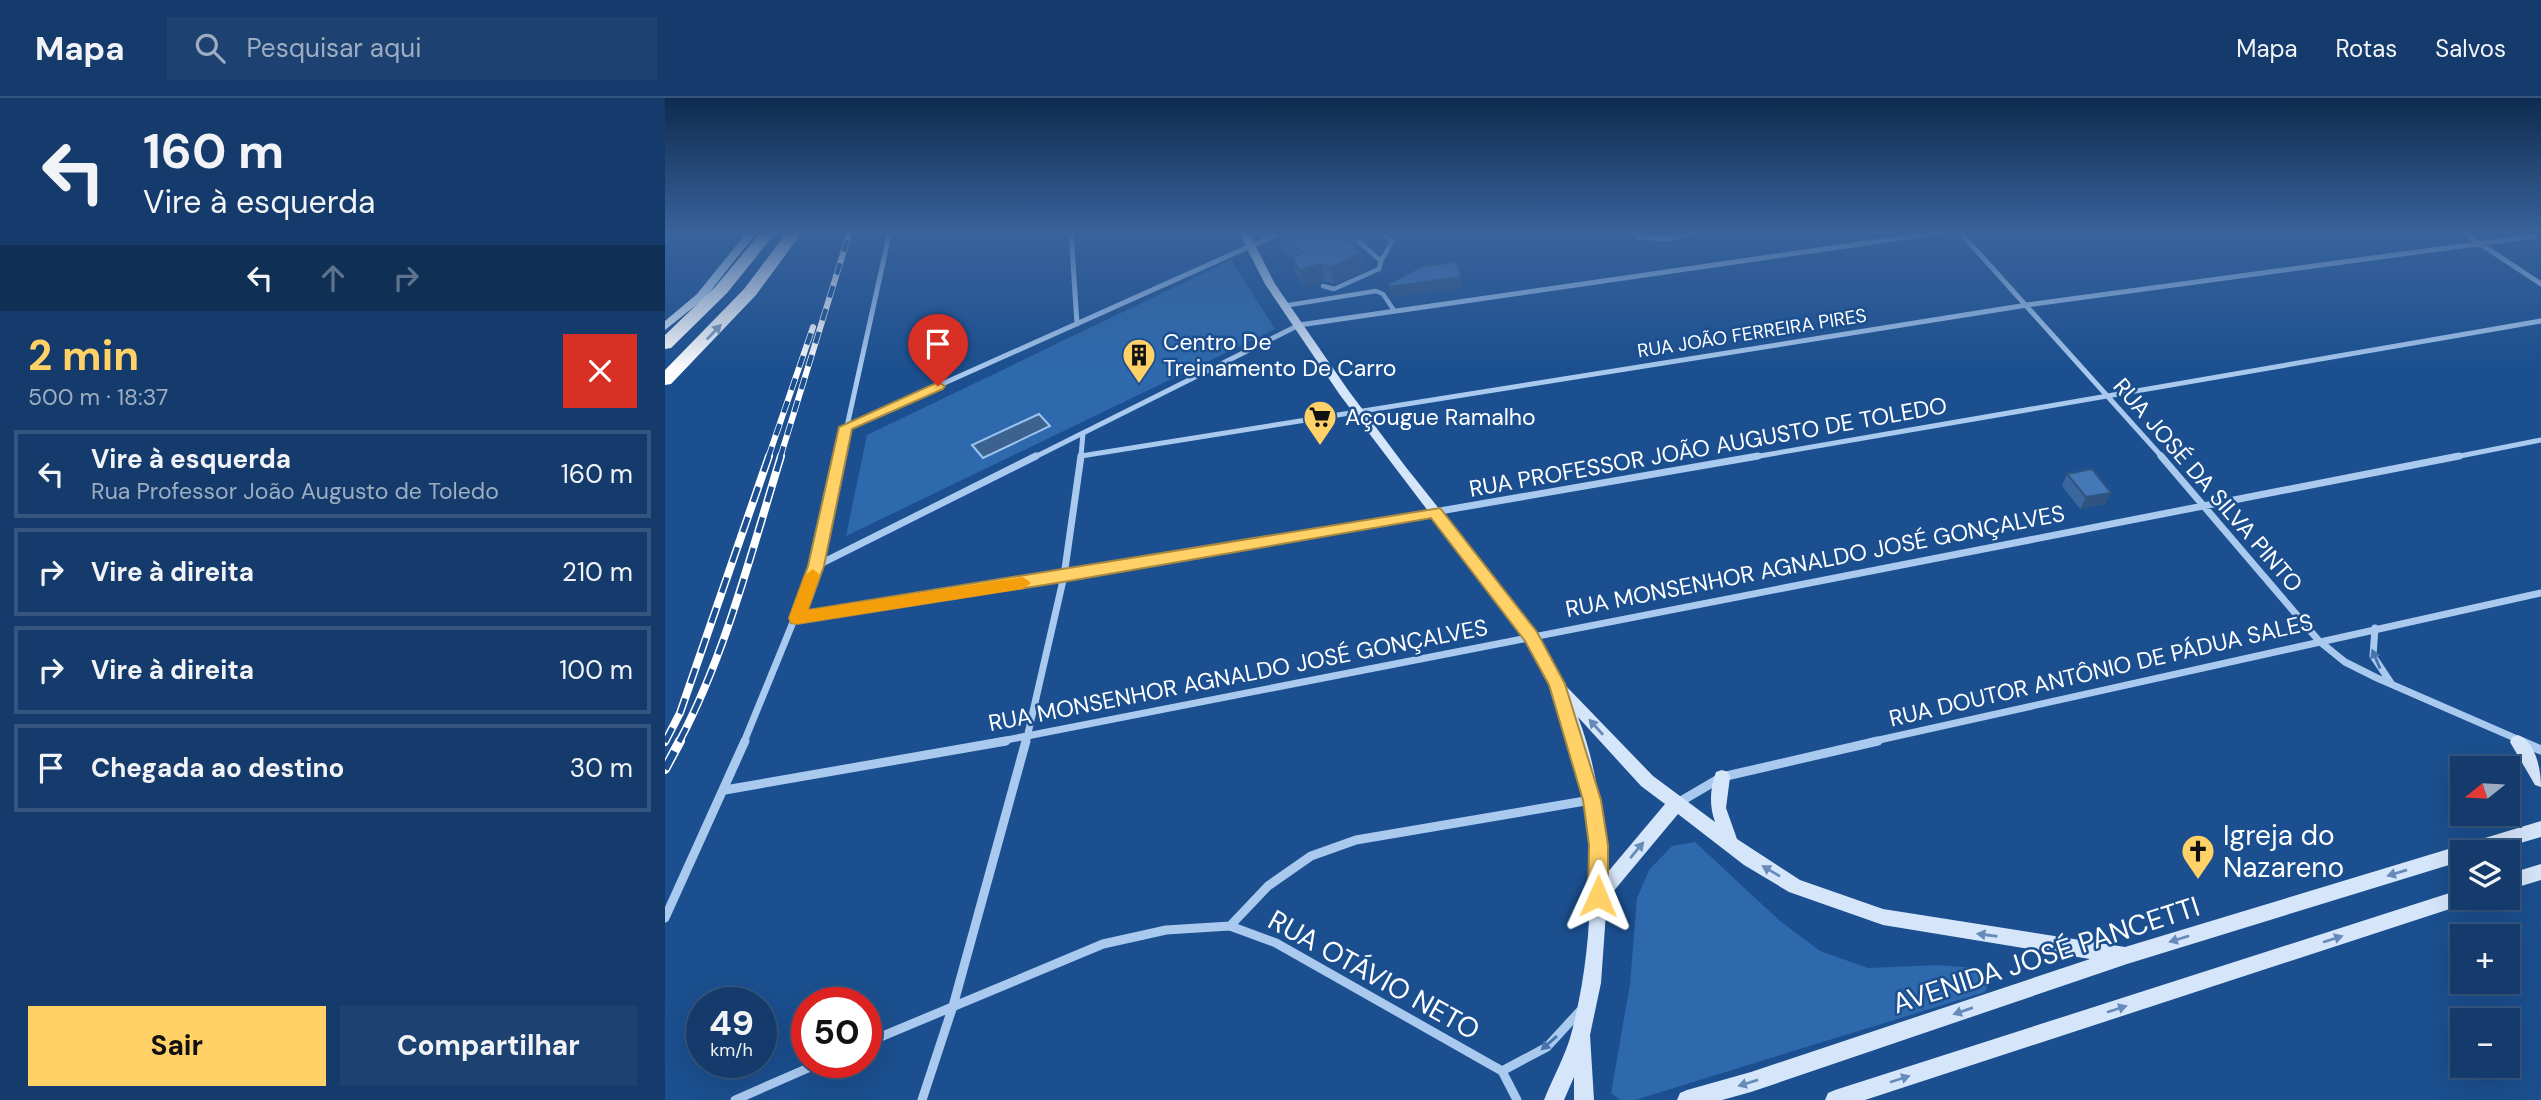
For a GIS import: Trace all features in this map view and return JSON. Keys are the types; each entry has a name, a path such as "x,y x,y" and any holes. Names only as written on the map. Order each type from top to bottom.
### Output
{"highway":[{"path":"701,296 718,278"},
{"path":"665,344 731,278"},
{"path":"665,380 743,300 760,278"}],"main road":[{"path":"665,327 701,296 716,278"},
{"path":"1264,278 1299,325 1356,411 1531,636 1557,684 1592,800 1599,845 1598,896 1582,1033 1584,1100"},
{"path":"1557,684 1647,782 1731,844 1795,886 1883,917 2127,955"},
{"path":"2518,742 2541,780"},
{"path":"1722,777 1718,808 1731,844"},
{"path":"1598,896 1676,804"},
{"name":"AVENIDA JOSÉ PANCETTI","path":"2505,840 2541,829"},
{"name":"AVENIDA JOSÉ PANCETTI","path":"1687,1100 1751,1082 2127,955 2450,857"},
{"path":"2520,878 2541,872"},
{"path":"1835,1100 2450,901"},
{"path":"1554,1100 1582,1033"}],"street":[{"path":"665,918 725,790 816,566 880,278"},
{"path":"1074,278 1077,324"},
{"path":"846,427 1180,278"},
{"path":"816,566 1299,325 1616,278"},
{"name":"RUA JOSÉ DA SILVA PINTO","path":"2001,278 2205,505 2319,641 2345,662 2393,687 2541,750"},
{"name":"RUA JOÃO FERREIRA PIRES","path":"1081,456 2027,306 2238,278"},
{"name":"RUA PROFESSOR JOÃO AUGUSTO DE TOLEDO","path":"797,618 1063,576 2541,321"},
{"path":"922,1100 953,1006 1027,737 1063,576 1083,433"},
{"name":"RUA MONSENHOR AGNALDO JOSÉ GONÇALVES","path":"725,790 1027,737 2541,440"},
{"name":"RUA DOUTOR ANTÔNIO DE PÁDUA SALES","path":"1676,804 1722,777 2375,628 2541,593"},
{"path":"2375,628 2372,656 2393,687"},
{"path":"1230,926 1268,886 1311,856 1356,840 1592,800"},
{"name":"RUA OTÁVIO NETO","path":"882,1036 1103,944 1166,930 1230,926 1276,943 1501,1071"},
{"path":"1517,1100 1501,1071 1547,1047 1586,1004"},
{"path":"735,1100 791,1076"}],"lane":[{"path":"1323,286 1334,289 1361,278 1370,291"},
{"path":"1283,306 1370,291 1383,294 1393,309"}],"shaded area":[{"path":"1194,278 1242,278 1275,329 846,536 867,435"},
{"path":"1039,414 1050,426 983,458 972,445"},
{"path":"1695,842 1780,921 1820,951 1868,968 1939,965 1975,968 1989,982 1985,992 1635,1100 1620,1100 1611,1093 1630,984 1637,898 1649,870 1672,846"}],"building":[{"path":"1400,278 1456,278 1389,287 1388,284"},
{"path":"2092,469 2111,493 2086,497 2067,474"}],"railway":[{"path":"780,458 836,278"},
{"path":"768,458 813,327"},
{"path":"665,742 680,713 769,456"},
{"path":"679,742 696,708 724,638 781,456"},
{"path":"665,769 680,741"}],"slow traffic":[{"path":"813,575 797,618 1023,583"}],"place":[{"name":"Centro De Treinamento De Carro","path":"1139,385"},
{"name":"Açougue Ramalho","path":"1320,447"},
{"name":"Igreja do Nazareno","path":"2198,881"}],"route":[{"path":"938,386 846,427 816,566 797,618 1063,576 1435,512 1531,636 1557,684 1592,800 1599,845 1598,896"}]}
